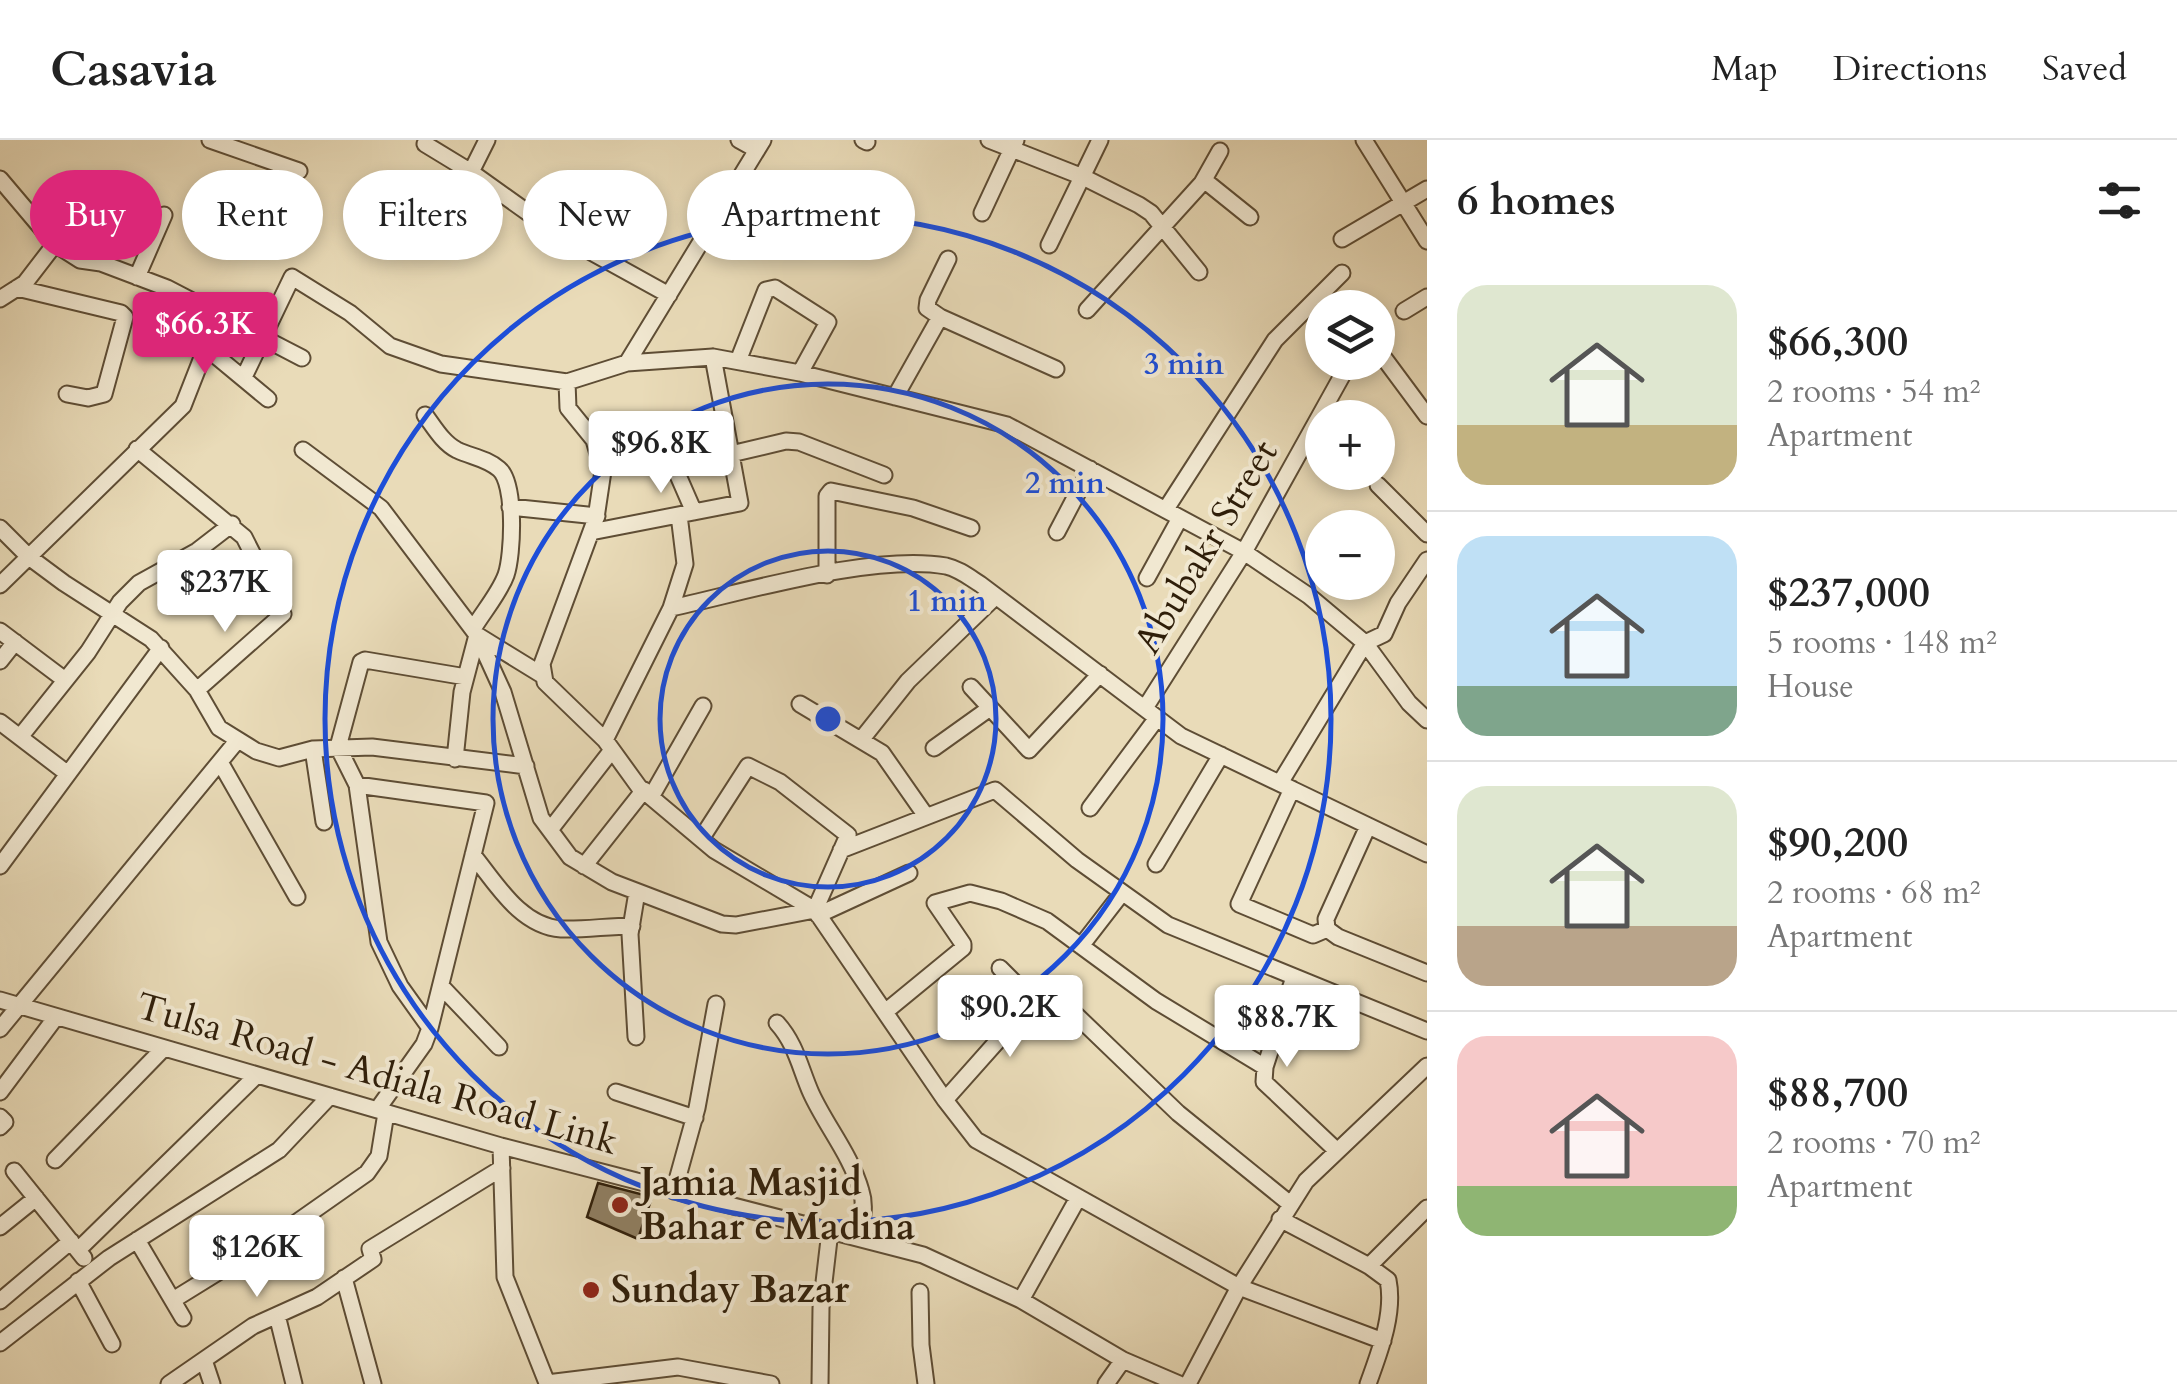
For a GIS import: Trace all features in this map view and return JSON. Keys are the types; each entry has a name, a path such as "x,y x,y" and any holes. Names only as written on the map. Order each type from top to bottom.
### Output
{"street":[{"path":"210,140 299,170"},
{"path":"472,170 487,140"},
{"path":"626,363 760,145 739,140"},
{"path":"988,140 1014,144 1140,205 1200,272"},
{"path":"1049,245 1100,140"},
{"path":"1364,140 1406,201 1427,241"},
{"path":"425,144 468,170"},
{"path":"982,213 1014,144"},
{"path":"1087,310 1204,180 1220,150"},
{"path":"0,179 30,214"},
{"path":"1204,180 1250,217"},
{"path":"1342,239 1427,188"},
{"path":"503,195 555,232 668,294"},
{"path":"137,277 164,214"},
{"path":"948,259 927,308 1056,369"},
{"path":"0,298 26,283 43,260"},
{"path":"80,260 101,263 167,288 302,358"},
{"path":"1147,578 1173,513 1275,340 1342,274"},
{"path":"244,377 292,277 350,313 390,346 440,364 516,378 568,382 626,363 713,357 800,373 1006,425 1244,552 1346,624 1427,720"},
{"path":"18,288 121,314 124,318 104,394 88,398 67,394"},
{"path":"738,360 766,290 775,288 828,322 800,373"},
{"path":"1404,311 1427,297"},
{"path":"896,397 940,317"},
{"path":"175,322 268,400"},
{"path":"0,586 183,406 202,355"},
{"path":"591,532 740,503 713,357"},
{"path":"1395,373 1427,416"},
{"name":"Abubakr Street","path":"1090,808 1151,713 1340,380"},
{"path":"568,382 568,408 594,440 603,471 597,516 542,664 546,682 608,745 647,794 702,840 816,912 944,1100 976,1140 1240,1287 1383,1341"},
{"path":"425,415 442,439 504,473 511,487 508,566 475,632 455,760"},
{"path":"731,454 786,441 799,442 884,474"},
{"path":"138,449 244,537 282,614 196,690"},
{"path":"303,450 380,508 475,632 503,692 541,818 570,856 584,866 638,892 722,924 736,925 816,912 909,873"},
{"path":"550,830 608,745 671,608 686,564 686,514 670,457"},
{"path":"1057,532 1090,469"},
{"path":"1382,490 1427,534"},
{"path":"827,574 827,496 831,491 913,508 971,528"},
{"path":"510,507 597,516"},
{"path":"20,737 139,583 197,551 232,524"},
{"path":"0,528 29,557 161,648 196,690 219,728 237,741 279,758 313,749 372,747 526,766"},
{"path":"1327,929 1313,935 1239,904 1286,786 1365,643 1384,634 1398,603 1427,560"},
{"path":"671,608 827,574 910,564 950,567 996,596 1181,736 1427,854"},
{"path":"861,740 908,682 996,596"},
{"path":"0,631 65,680"},
{"path":"475,632 542,674"},
{"path":"0,661 14,642"},
{"path":"0,866 161,648"},
{"path":"430,1028 400,986 379,942 356,785 338,747 361,662 466,677"},
{"path":"971,687 1026,749 1032,749 1100,674"},
{"path":"800,704 882,754 926,816"},
{"path":"584,866 647,794 704,706"},
{"path":"934,748 990,708"},
{"path":"0,722 68,774"},
{"path":"0,1029 237,741"},
{"path":"313,749 324,822"},
{"path":"1156,864 1220,755"},
{"path":"220,762 297,897"},
{"path":"702,840 748,766 780,782 848,835 816,912"},
{"path":"173,1300 284,1232 367,1173 380,1156 381,1111 430,1028 486,802 356,785"},
{"path":"842,850 994,790 1168,925 1427,1032"},
{"path":"1368,826 1326,920 1327,929 1338,938 1427,973"},
{"path":"473,855 516,908 544,924 557,929 632,926"},
{"path":"636,1036 632,926 638,892"},
{"path":"885,1012 963,948 964,944 934,903 970,892 1047,921 1156,1001 1265,1067"},
{"path":"1081,946 1122,893"},
{"path":"1000,968 1033,1001"},
{"path":"1294,977 1265,1067 1264,1082 1336,1150"},
{"path":"441,986 499,1047"},
{"path":"944,1100 1033,1001 1044,990 1050,990 1178,1114 1290,1203"},
{"name":"Tulsa Road - Adiala Road Link","path":"0,1000 502,1146 923,1256 1022,1300 1123,1360 1179,1384"},
{"path":"674,1191 695,1118 716,1004"},
{"path":"0,1092 56,1017"},
{"path":"777,1024 793,1043 812,1095 852,1166 864,1211 860,1237"},
{"path":"54,1160 164,1048"},
{"path":"1188,1384 1240,1287 1306,1181 1427,1066"},
{"path":"0,1301 74,1246 258,1075"},
{"path":"616,1092 695,1118"},
{"path":"0,1343 93,1270 279,1150 330,1096"},
{"path":"0,1117 5,1122 0,1127"},
{"path":"502,1146 504,1277 551,1383 645,1378 678,1367 730,1380 771,1384"},
{"path":"169,1384 253,1326 316,1297 373,1259 370,1249 502,1168"},
{"path":"14,1171 93,1270"},
{"path":"0,1227 36,1198"},
{"path":"1022,1300 1078,1198"},
{"path":"1369,1266 1427,1208"},
{"path":"1280,1220 1369,1266 1388,1280 1383,1341 1368,1384"},
{"path":"820,1384 821,1308 830,1232"},
{"path":"137,1240 184,1318"},
{"path":"344,1278 373,1384"},
{"path":"78,1281 112,1344"},
{"path":"920,1292 926,1384"},
{"path":"278,1315 294,1384"},
{"path":"204,1360 212,1384"},
{"path":"1106,1384 1123,1360"}],"building":[{"name":"Jamia Masjid Bahar e Madina","path":"598,1183 652,1197 638,1239 587,1217"}],"place":[{"name":"Jamia Masjid Bahar e Madina","path":"620,1205"},
{"name":"Sunday Bazar","path":"591,1290"}]}
